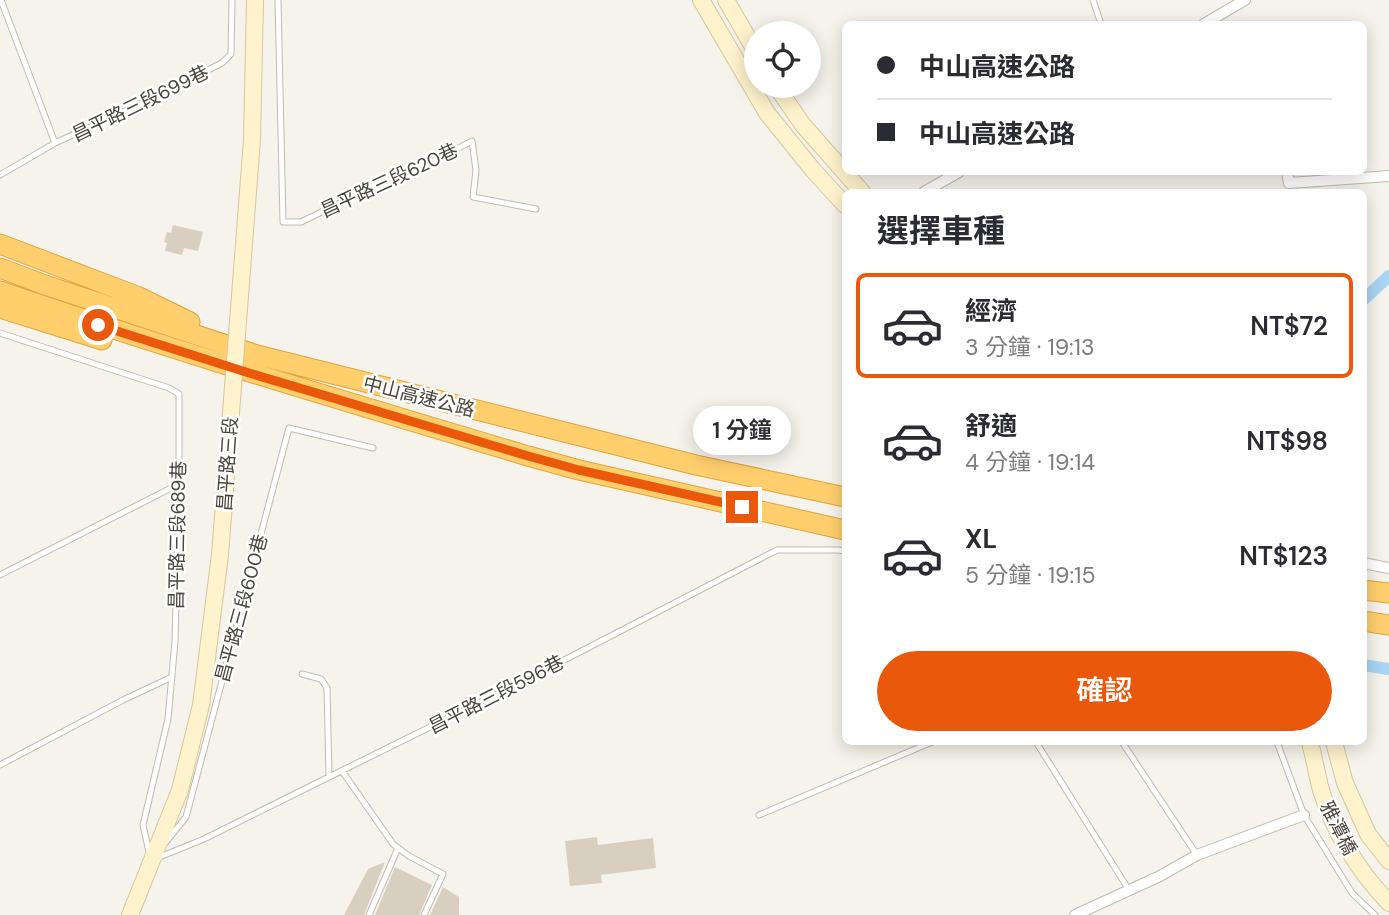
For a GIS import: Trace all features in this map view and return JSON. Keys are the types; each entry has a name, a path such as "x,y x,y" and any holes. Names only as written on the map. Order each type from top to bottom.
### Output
{"highway":[{"path":"8,247 138,297 253,364"},
{"name":"中山高速公路","path":"0,268 253,364 528,456 842,529"},
{"name":"中山高速公路","path":"0,290 98,325 253,364 842,496"},
{"path":"0,308 177,363 253,364"},
{"path":"1367,590 1389,593"},
{"path":"1367,622 1389,625"}],"street":[{"name":"昌平路三段","path":"130,915 180,790 201,705 220,555 252,140 256,0"},
{"path":"701,0 767,113 842,202"},
{"path":"726,0 744,31"},
{"path":"1209,21 1245,0"},
{"path":"784,98 803,125 842,169"},
{"path":"847,175 859,189"},
{"path":"929,189 954,175"},
{"path":"1288,175 1289,183 1389,176"},
{"path":"1367,564 1389,568"},
{"name":"雅潭橋","path":"1311,745 1322,792 1333,821 1365,874 1389,903"},
{"name":"雅潭橋","path":"1335,745 1345,783 1368,834 1389,861"},
{"path":"1075,915 1160,876 1196,855 1304,815"}],"lane":[{"path":"1,0 55,144"},
{"name":"昌平路三段699巷","path":"0,175 55,144 222,63 231,54 232,0"},
{"name":"昌平路三段620巷","path":"278,0 284,222 301,222 354,196 368,195 472,141 476,170 473,197 536,209"},
{"path":"1093,0 1100,21"},
{"name":"昌平路三段689巷","path":"0,333 169,388 179,394 179,484 172,677 168,719 143,825 151,860"},
{"name":"昌平路三段600巷","path":"151,860 186,817 289,428 373,448"},
{"path":"0,575 179,484"},
{"name":"昌平路三段596巷","path":"151,860 204,839 342,771 777,550 842,551"},
{"path":"302,674 321,679 327,688 329,777"},
{"path":"0,765 172,677"},
{"path":"760,815 925,745"},
{"path":"1039,745 1129,890"},
{"path":"1124,745 1196,855"},
{"path":"1278,745 1304,815 1352,893 1376,915"},
{"path":"342,771 393,844 443,874 424,915"},
{"path":"369,915 398,848"}],"building":[{"path":"173,225 203,232 198,251 184,248 182,255 165,251 167,232 171,233"},
{"path":"597,837 598,845 653,838 656,868 601,875 602,883 570,886 565,841"},
{"path":"385,862 364,915 344,915 368,869"},
{"path":"395,867 432,885 419,915 375,915"},
{"path":"443,887 459,897 459,915 430,915"}],"waterway":[{"path":"1367,296 1389,276"},
{"path":"1367,666 1389,669"}],"route":[{"path":"98,325 528,456 742,507"}]}
